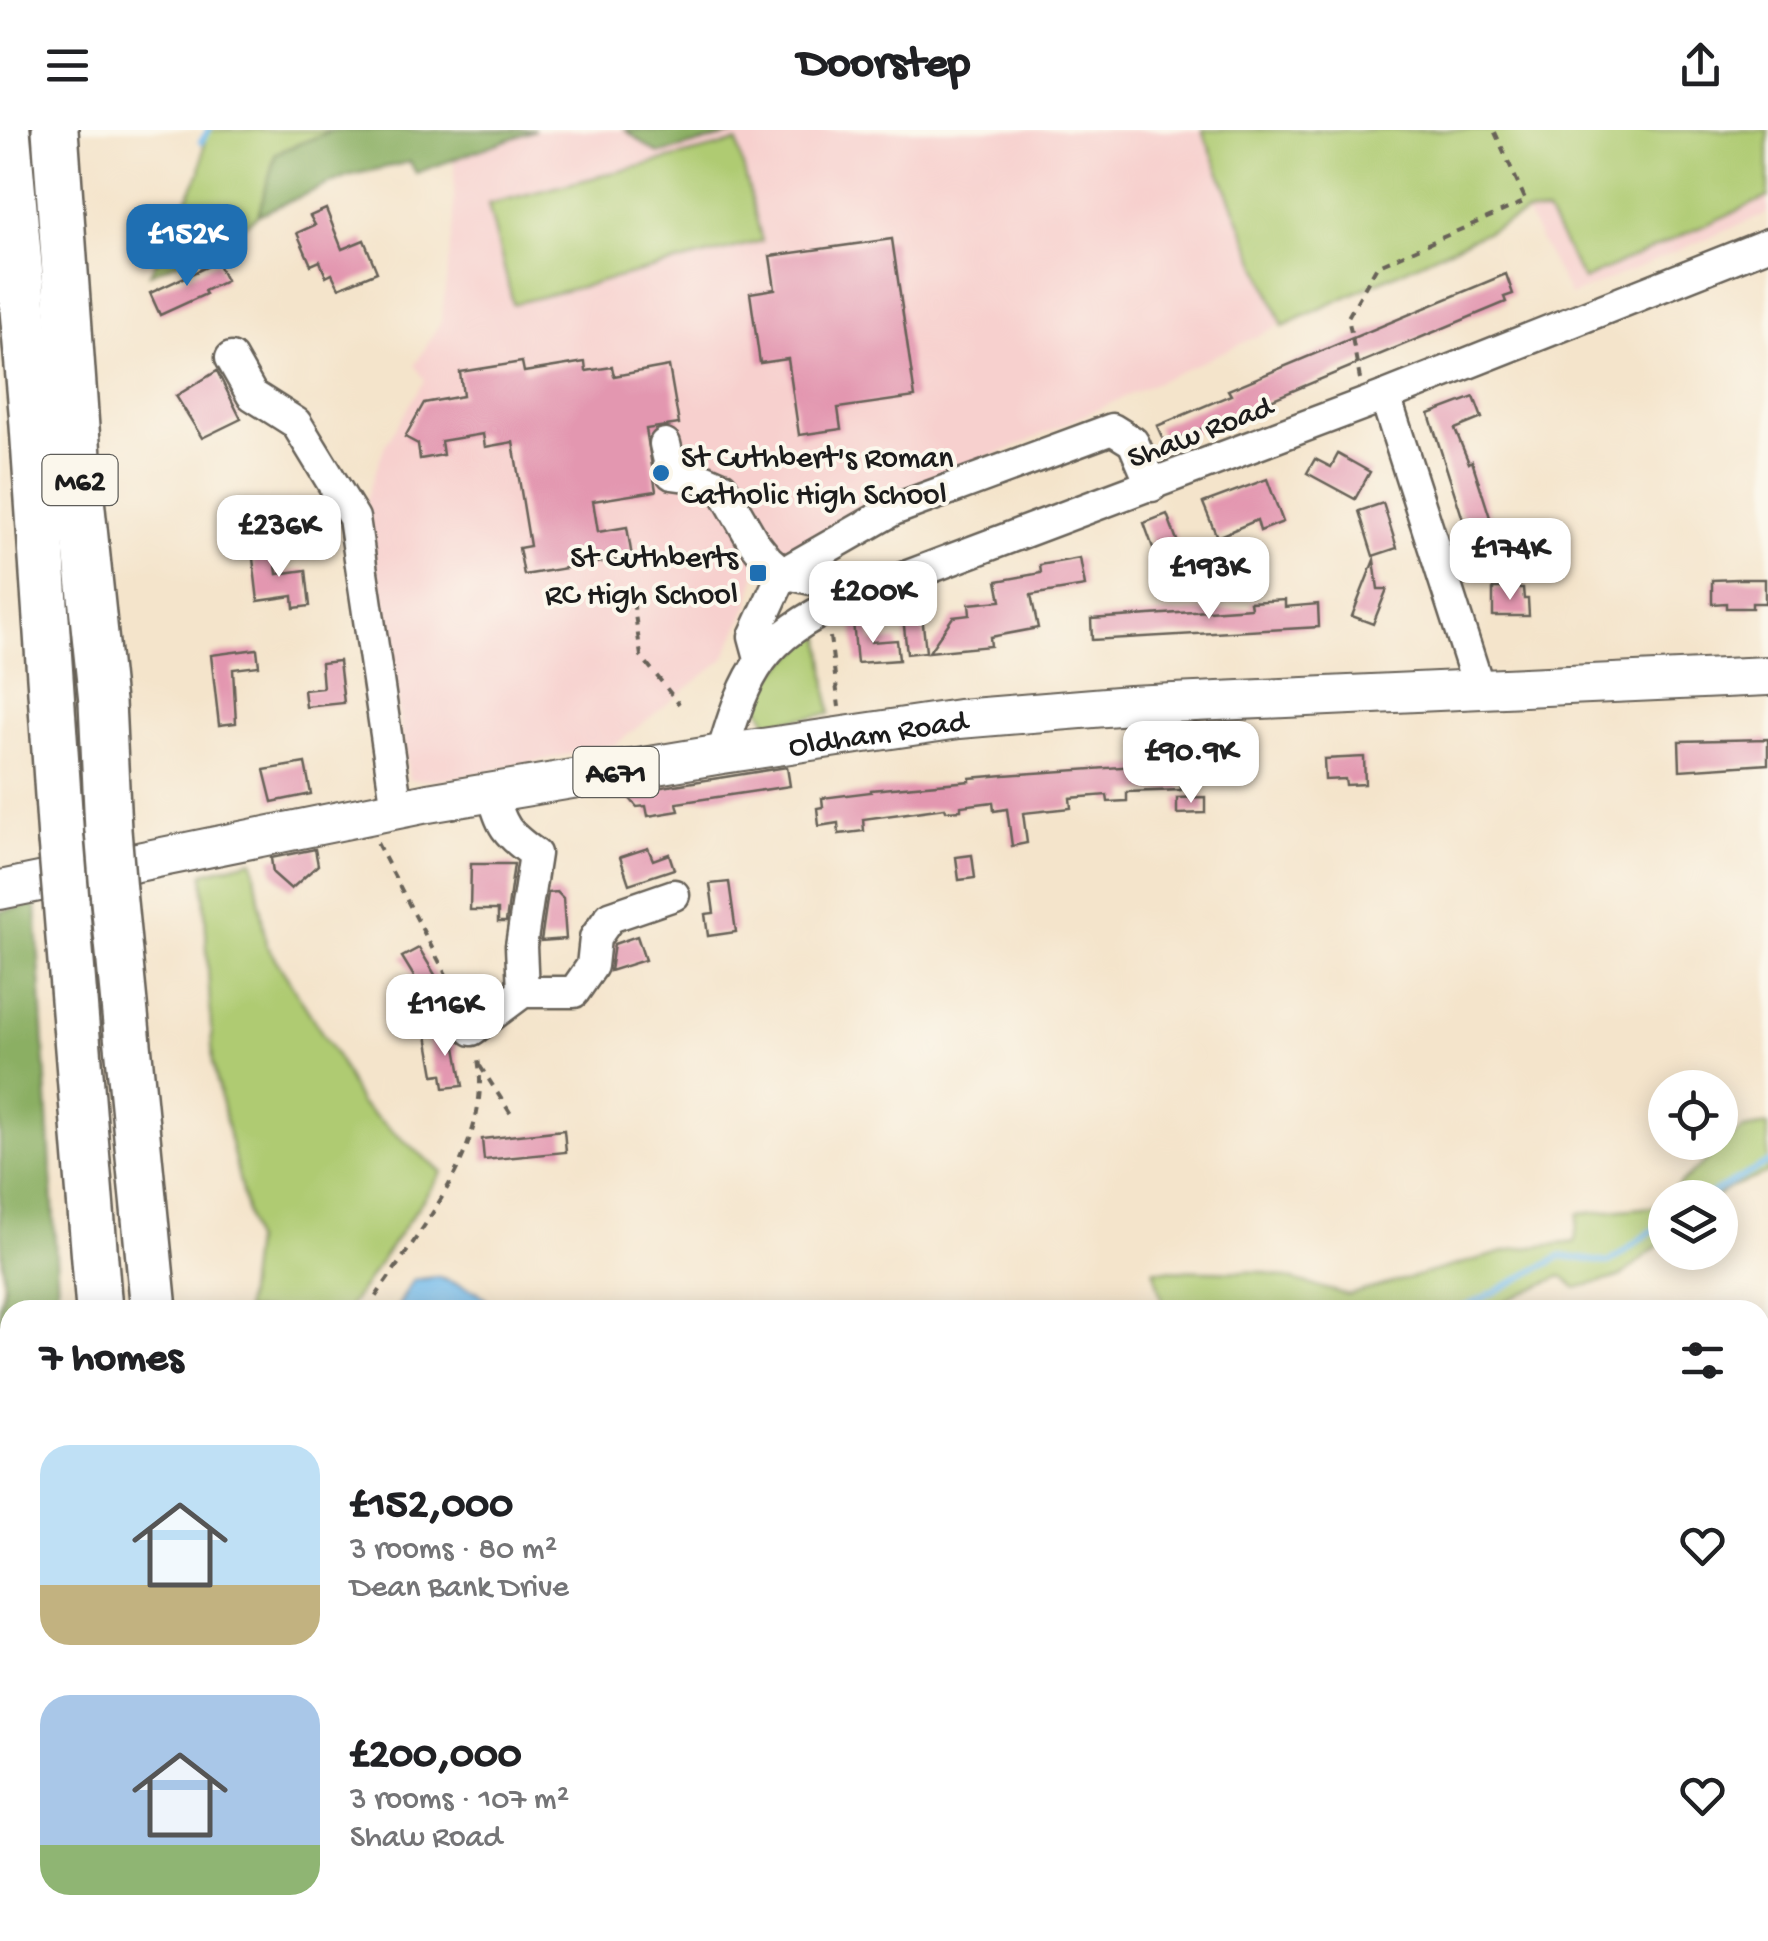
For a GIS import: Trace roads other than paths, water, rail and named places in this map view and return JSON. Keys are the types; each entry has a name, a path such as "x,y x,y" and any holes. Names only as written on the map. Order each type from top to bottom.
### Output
{"highway":[{"name":"M62","path":"7,130 32,411 98,1300"},
{"name":"M62","path":"55,130 81,499 102,702 113,891 153,1300"}],"main road":[{"name":"Oldham Road","path":"0,890 494,792 958,719 1130,706 1768,676"}],"street":[{"name":"Shaw Road","path":"722,754 737,702 760,658 778,638 807,618 1376,400 1768,244"},
{"path":"231,358 252,395 296,423 354,518 380,813"},
{"path":"1376,400 1479,688"},
{"path":"760,658 754,636 783,573 893,510 1112,429 1133,442 1152,486"},
{"path":"665,444 672,474 722,486 753,541 783,573 820,581 836,604"},
{"path":"494,792 500,822 534,854 521,946 524,992"},
{"path":"472,1030 524,992 574,992 592,966 595,938 610,917 674,895"}],"water":[{"path":"438,1277 478,1292 486,1300 402,1300 413,1280"}],"waterway":[{"path":"201,142 209,130"},
{"path":"1736,1180 1768,1163"},
{"path":"1479,1300 1562,1256 1609,1263 1648,1234"}],"place":[{"name":"St Cuthbert's Roman Catholic High School","path":"661,473"},
{"name":"St Cuthberts RC High School","path":"758,573"}]}
